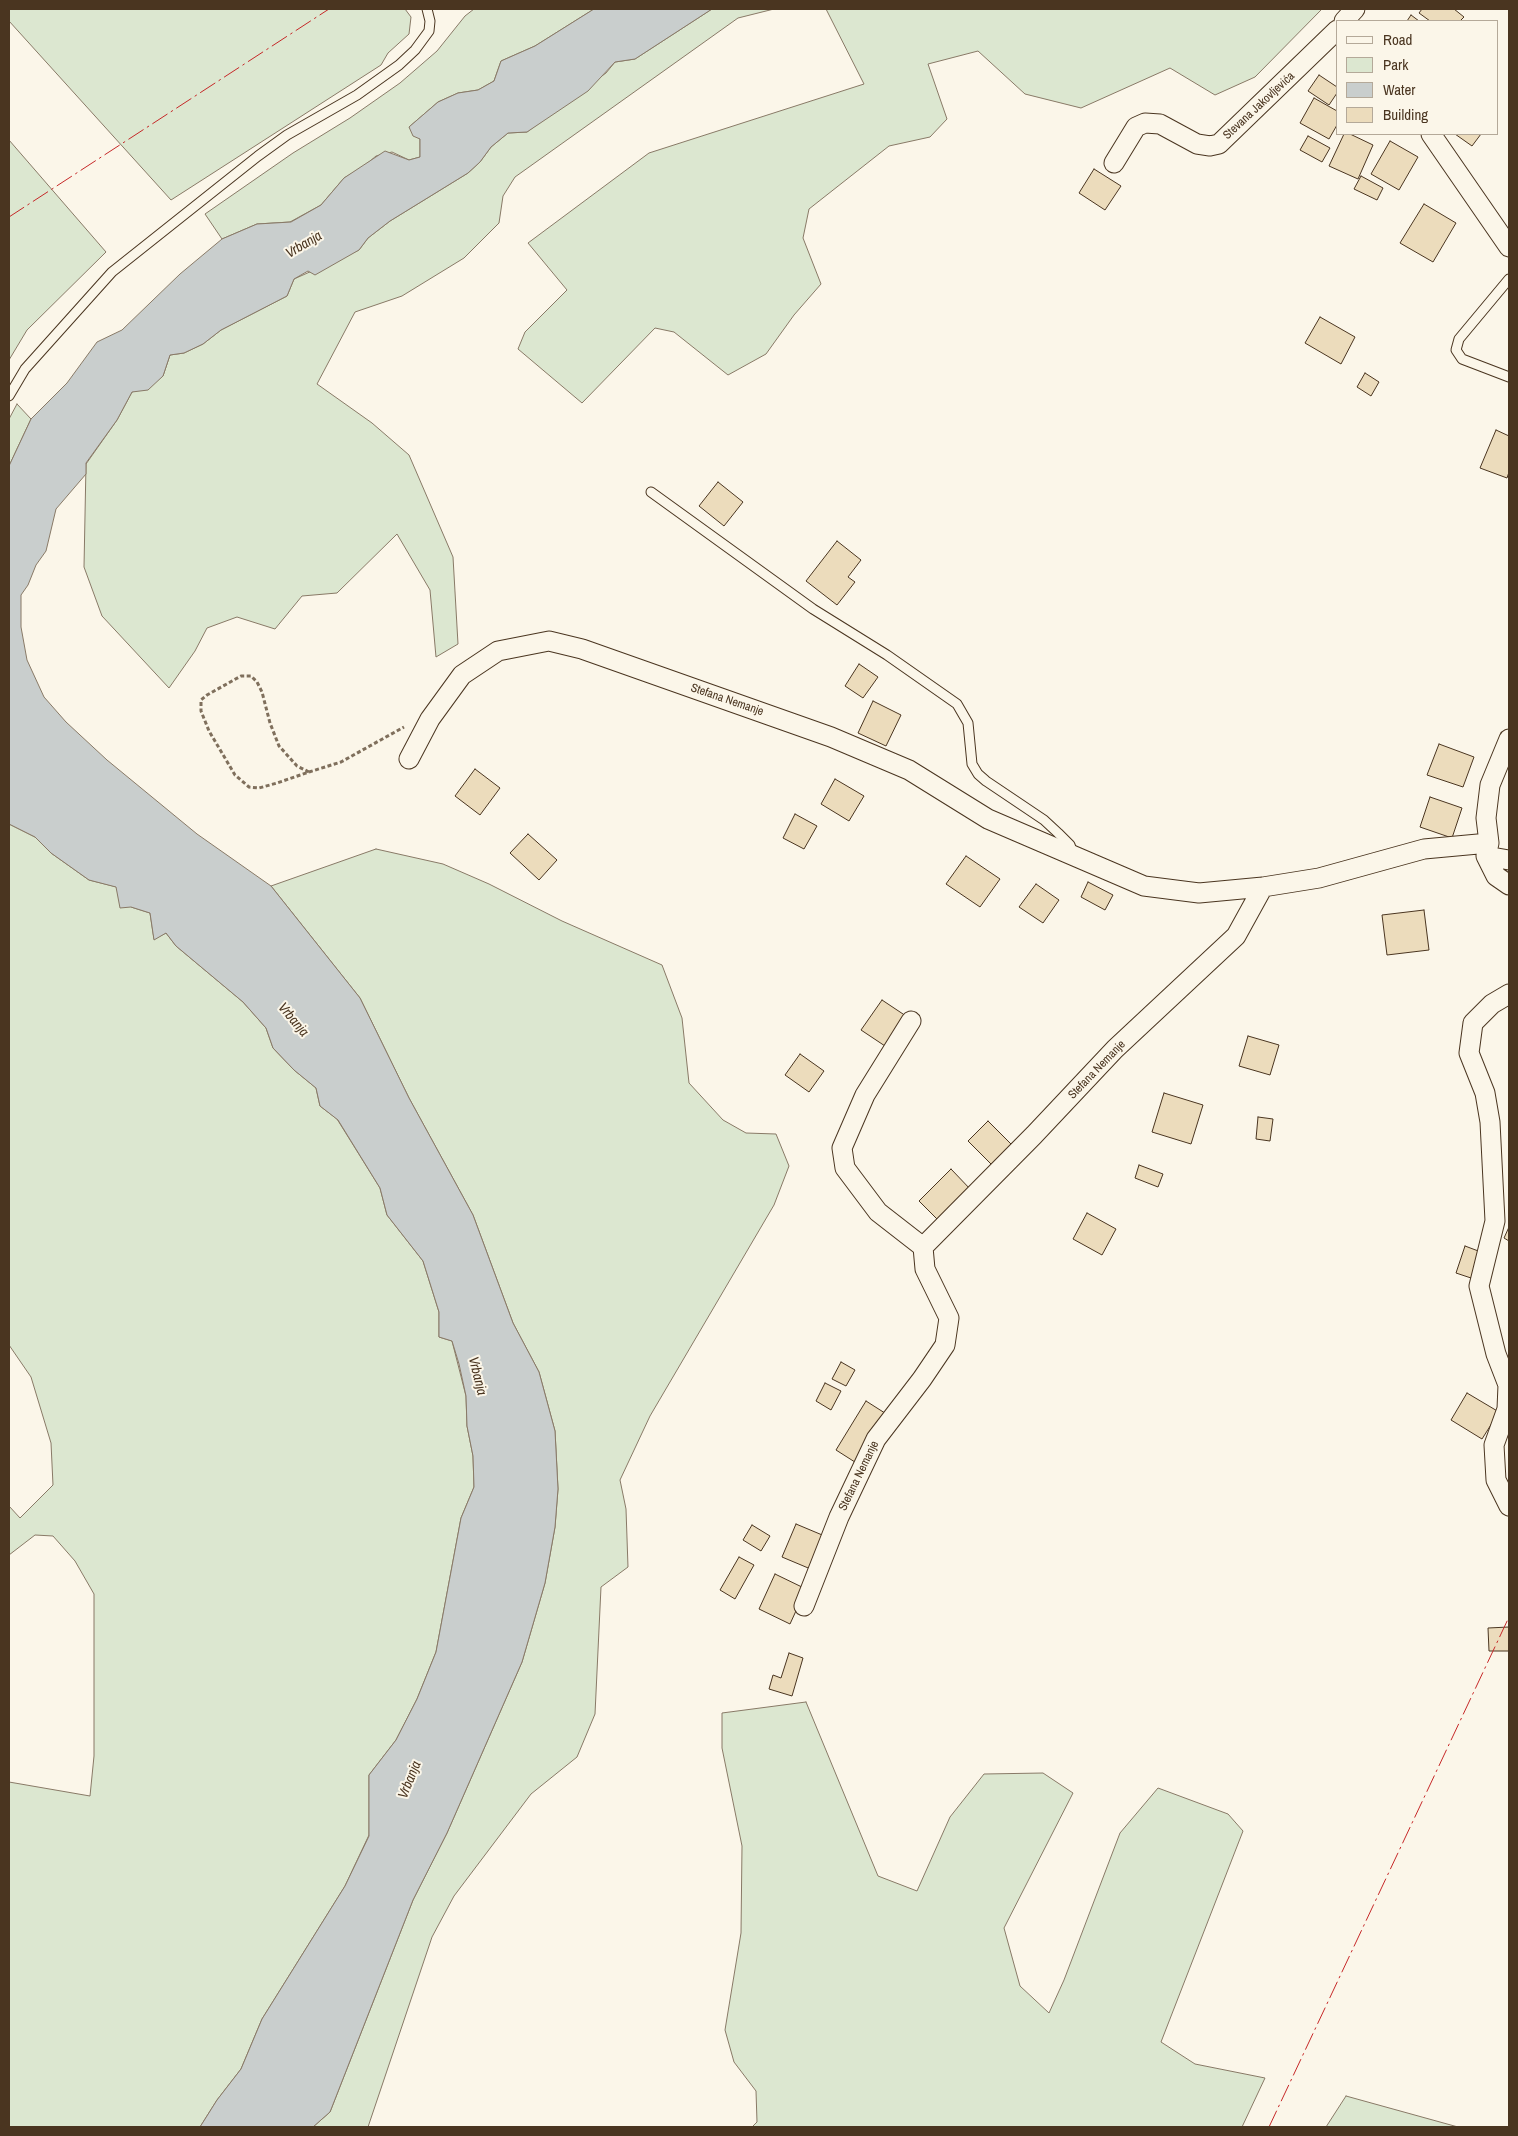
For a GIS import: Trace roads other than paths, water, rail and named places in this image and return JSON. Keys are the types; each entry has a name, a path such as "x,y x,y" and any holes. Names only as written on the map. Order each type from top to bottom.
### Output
{"street":[{"path":"1345,20 1355,9"},
{"name":"Stevana Jakovljevića","path":"1114,163 1136,127 1145,123 1160,124 1197,144 1210,146 1219,144 1334,38"},
{"path":"1432,135 1509,247"},
{"name":"Stefana Nemanje","path":"409,758 432,716 462,676 498,651 549,641 582,649 830,736 909,770 988,819 1144,886 1199,893 1263,888 1319,878 1424,849 1488,849 1509,860"},
{"path":"1509,740 1490,785 1486,818 1488,849 1496,876 1509,885"},
{"name":"Stefana Nemanje","path":"804,1606 839,1517 876,1439 945,1346 950,1318 925,1269 923,1247 1116,1049 1236,936 1263,888"},
{"path":"1509,994 1492,1004 1473,1023 1469,1053 1485,1093 1490,1122 1495,1221 1479,1286 1496,1354 1508,1385 1507,1409 1494,1445 1496,1480 1509,1506"},
{"path":"911,1021 865,1095 842,1148 845,1168 878,1212 923,1247"}],"lane":[{"path":"9,396 26,369 112,272 258,156 287,135 358,96 415,50 428,31 430,21 427,9"},
{"path":"1509,278 1459,339 1456,350 1462,359 1509,377"},
{"path":"651,492 813,609 894,660 957,704 968,723 972,764 978,774 1058,832 1070,845 1075,857"}],"water":[{"name":"Vrbanja","path":"594,9 712,9 635,59 615,62 588,91 527,132 508,133 491,147 480,162 468,173 390,221 368,238 359,250 315,275 308,271 294,279 287,296 221,330 203,344 184,353 170,355 163,376 148,390 132,392 117,420 86,463 86,474 56,509 46,551 36,565 28,585 21,595 21,627 27,660 44,697 66,722 107,760 197,834 271,886 360,998 409,1098 473,1215 513,1323 539,1372 555,1431 558,1489 555,1527 545,1583 522,1662 447,1833 413,1900 330,2112 313,2127 200,2127 217,2100 241,2069 262,2019 345,1886 369,1836 369,1775 396,1740 417,1699 436,1652 461,1518 474,1487 473,1456 467,1426 466,1396 459,1364 452,1341 439,1337 439,1312 423,1261 387,1215 380,1188 338,1120 320,1106 316,1088 294,1070 273,1048 266,1028 243,1002 176,946 166,933 154,940 150,913 131,907 120,908 116,887 89,880 51,853 35,837 9,824 9,466 31,419 67,383 97,342 122,330 180,274 222,239 257,224 291,222 321,205 344,178 385,151 409,160 420,157 420,139 413,136 409,127 438,102 458,93 478,90 494,81 501,61 535,46"}]}
